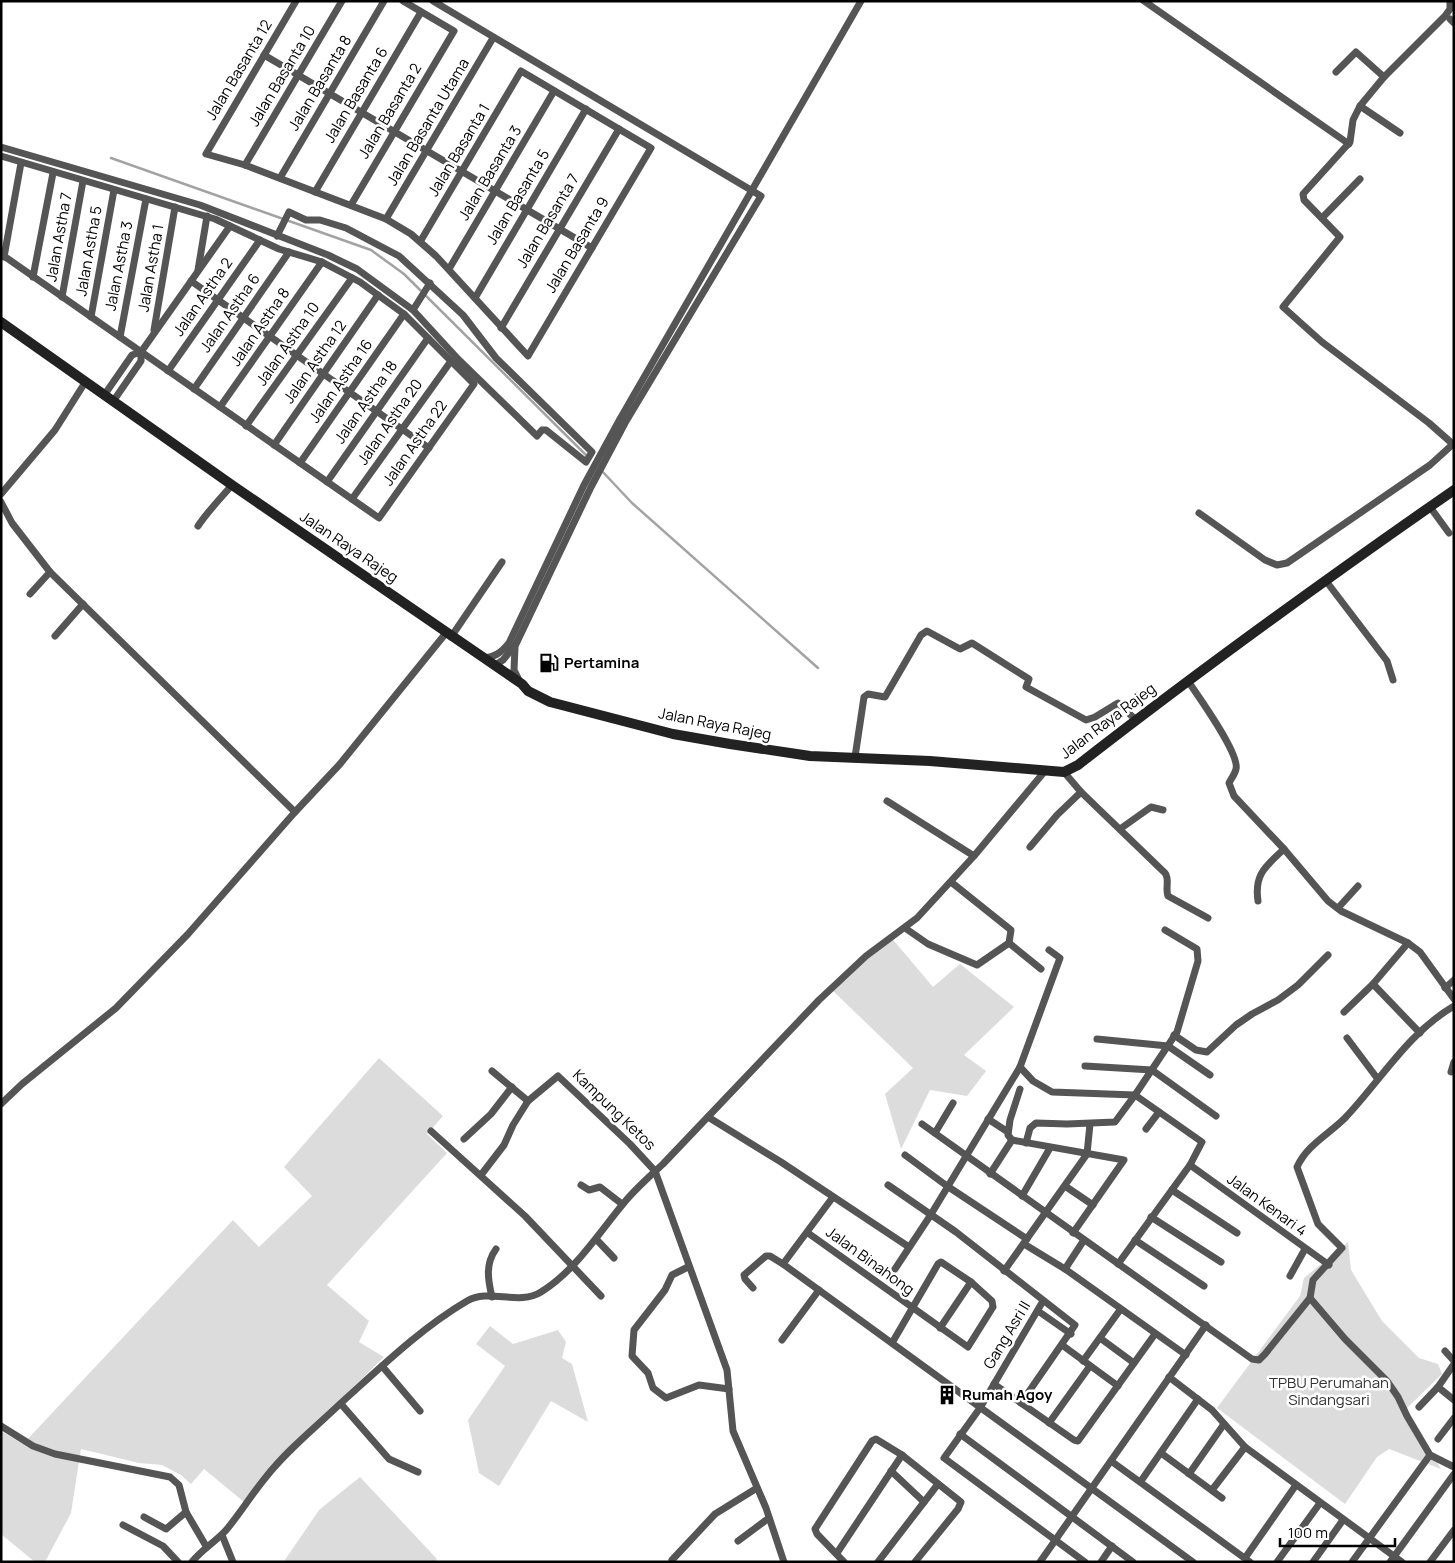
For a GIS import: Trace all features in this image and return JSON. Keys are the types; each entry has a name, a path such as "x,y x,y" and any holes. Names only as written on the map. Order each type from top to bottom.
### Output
{"main road":[{"name":"Jalan Raya Rajeg","path":"1,322 232,485 522,684 528,691 550,702 673,734 810,756 930,761 1064,772 1078,765 1188,681 1326,580 1454,490"}],"street":[{"name":"Jalan Basanta 12","path":"246,165 206,154 296,1"},
{"name":"Jalan Basanta 10","path":"246,165 342,1"},
{"name":"Jalan Basanta 8","path":"280,178 384,1"},
{"path":"403,1 421,12"},
{"path":"433,1 761,196 625,423 591,487 516,644 513,658 514,670 522,684"},
{"path":"482,658 493,657 509,643 584,485 751,190 861,1"},
{"path":"1144,1 1349,144"},
{"path":"1200,513 1265,560 1277,565 1287,563 1430,465 1453,444 1322,342 1283,307 1340,238 1304,200 1303,194 1349,144 1353,120 1360,106 1384,77 1446,16 1450,8 1449,1"},
{"name":"Jalan Basanta 2","path":"351,206 454,31 421,12"},
{"name":"Jalan Basanta 6","path":"315,192 421,12"},
{"name":"Jalan Basanta Utama","path":"386,219 493,38"},
{"path":"1336,72 1356,52 1384,77"},
{"path":"264,55 592,248"},
{"name":"Jalan Basanta 1","path":"420,242 522,71 554,91"},
{"path":"554,91 619,129"},
{"name":"Jalan Basanta 3","path":"448,270 554,91"},
{"path":"1360,106 1400,133"},
{"name":"Jalan Basanta 5","path":"474,298 586,110"},
{"name":"Jalan Basanta 9","path":"501,328 528,356 651,148 619,129"},
{"name":"Jalan Basanta 7","path":"501,328 619,129"},
{"path":"1,147 200,205 276,236 328,255 357,269 413,310 534,434 539,436 542,430 546,430 586,462 589,457 508,371 463,315 429,286 399,256 346,228 320,220 306,220 289,212 276,236"},
{"path":"1,156 52,173 207,216 260,240 322,262 352,278 404,314 450,361"},
{"path":"22,163 3,256 352,499"},
{"path":"246,165 386,219 420,242 501,328"},
{"path":"33,277 52,173"},
{"path":"1322,218 1360,179"},
{"name":"Jalan Astha 7","path":"62,297 83,181"},
{"name":"Jalan Astha 5","path":"90,317 114,190"},
{"name":"Jalan Astha 3","path":"120,337 146,199"},
{"name":"Jalan Astha 1","path":"153,334 175,207"},
{"path":"197,272 207,216"},
{"path":"114,400 141,361 141,352 153,334 230,226"},
{"name":"Jalan Astha 2","path":"168,371 260,240"},
{"name":"Jalan Astha 6","path":"194,389 290,252"},
{"name":"Jalan Astha 8","path":"220,407 322,262"},
{"name":"Jalan Astha 10","path":"246,426 352,278"},
{"path":"190,281 428,448"},
{"path":"413,310 429,286"},
{"name":"Jalan Astha 12","path":"274,445 378,296"},
{"name":"Jalan Astha 16","path":"300,463 404,314"},
{"name":"Jalan Astha 18","path":"326,482 428,338"},
{"path":"104,394 132,355 141,352"},
{"name":"Jalan Astha 22","path":"352,499 379,518 474,384 450,361"},
{"name":"Jalan Astha 20","path":"352,499 450,361"},
{"path":"1,494 55,430 86,381"},
{"path":"198,526 208,510 216,505 232,485"},
{"path":"1,502 12,523 50,572 295,812"},
{"path":"1430,507 1449,533"},
{"path":"1,1104 22,1084 88,1033 136,989 188,934 345,758 449,635 502,562"},
{"path":"30,594 50,572"},
{"path":"1326,580 1387,662 1393,680"},
{"path":"55,636 83,604"},
{"path":"854,757 864,697 868,694 884,697 921,634 927,631 960,649 972,643 1029,679 1026,687 1082,718 1095,717 1118,703 1136,720"},
{"path":"494,666 503,660 516,644"},
{"path":"1188,681 1214,719 1236,761 1237,769 1229,783 1234,796 1284,849 1328,901 1338,908 1408,943 1428,962 1454,998"},
{"path":"192,1562 206,1546 222,1535 266,1476 341,1404 412,1340 474,1298 522,1297 540,1293 571,1265 596,1239 622,1204 642,1182 708,1117 819,1000 866,956 905,928 951,882 1045,771"},
{"path":"1064,772 1081,792 1166,873 1168,878 1166,891 1168,896 1208,918"},
{"path":"1030,847 1061,811 1081,792"},
{"path":"887,801 974,856"},
{"path":"1120,829 1151,807 1163,810"},
{"path":"1258,901 1256,887 1262,871 1284,849"},
{"path":"951,882 1010,930 1009,943"},
{"path":"1338,908 1358,886"},
{"path":"905,928 928,944 976,965 1009,943"},
{"path":"1026,1143 1030,1128 1036,1123 1090,1124 1115,1122 1135,1096 1168,1046 1174,1036 1199,955 1197,949 1165,930"},
{"path":"1009,943 1041,969"},
{"path":"1344,1012 1373,984 1408,943"},
{"path":"895,1269 930,1216 1020,1067 1060,958 1049,950"},
{"path":"1174,1036 1196,1050 1207,1052 1236,1025 1278,1000 1298,985 1328,955"},
{"path":"1445,988 1454,980"},
{"path":"1373,984 1420,1033"},
{"path":"922,1124 1252,1359 1259,1360 1310,1298 1313,1280 1319,1272 1329,1265 1342,1248 1318,1224 1298,1173 1297,1167 1301,1159 1344,1118 1397,1054 1440,1014 1454,1006"},
{"path":"1347,1038 1377,1078"},
{"path":"1096,1039 1168,1046 1210,1075"},
{"path":"1451,1072 1454,1062"},
{"path":"1085,1066 1152,1070 1216,1116"},
{"path":"1020,1067 1033,1081 1052,1092 1135,1096 1202,1142 1190,1165 1118,1264"},
{"path":"492,1072 528,1101"},
{"name":"Kampung Ketos","path":"481,1175 504,1145 513,1124 528,1101 555,1077 560,1076 655,1171"},
{"path":"464,1139 491,1114 512,1087"},
{"path":"1008,1132 1020,1089"},
{"path":"935,1134 953,1103"},
{"path":"1146,1129 1159,1112"},
{"path":"708,1117 781,1162 909,1247"},
{"path":"988,1119 1008,1132 1012,1140"},
{"path":"1004,1271 1046,1214 1086,1154 1090,1124"},
{"path":"431,1131 525,1216 602,1296"},
{"path":"1012,1140 1124,1160 1073,1233"},
{"path":"990,1174 1012,1140"},
{"path":"1022,1196 1050,1148"},
{"path":"905,1155 1120,1310 1186,1355"},
{"name":"Jalan Kenari 4","path":"1190,1165 1305,1250 1329,1265"},
{"path":"655,1171 688,1267 727,1370 733,1431 769,1518 784,1562"},
{"path":"581,1185 590,1190 600,1187 622,1204"},
{"path":"888,1185 930,1216 956,1232 1075,1324 1071,1334 1021,1403"},
{"path":"1065,1186 1093,1205"},
{"path":"1172,1190 1237,1233"},
{"path":"783,1264 810,1234 833,1197"},
{"path":"1152,1217 1221,1262"},
{"name":"Jalan Binahong","path":"810,1234 965,1346 970,1346 994,1304 971,1282"},
{"path":"596,1239 614,1258"},
{"path":"1065,1269 1084,1240"},
{"path":"1135,1240 1204,1286"},
{"path":"492,1297 487,1275 489,1260 496,1249"},
{"path":"1290,1276 1305,1250"},
{"path":"753,1288 744,1279 744,1275 766,1256 770,1256 1193,1562"},
{"path":"892,1343 938,1264 943,1262 971,1282 940,1328"},
{"path":"688,1267 672,1275 665,1290 634,1330 632,1356 648,1373 653,1388 666,1398 699,1385 729,1389"},
{"path":"782,1340 819,1290"},
{"path":"1310,1298 1344,1339 1387,1381 1430,1455 1454,1467"},
{"name":"Gang Asri II","path":"1043,1301 980,1408 945,1455 945,1461 1055,1540"},
{"path":"1083,1361 1120,1310"},
{"path":"1038,1311 1071,1334"},
{"path":"1040,1562 1206,1325"},
{"path":"994,1384 1074,1440 1081,1439 1155,1334"},
{"path":"1100,1338 1134,1362"},
{"path":"1062,1345 1118,1386"},
{"path":"1419,1408 1438,1388 1454,1362 1444,1351"},
{"path":"382,1366 420,1411"},
{"path":"1049,1423 1090,1366"},
{"path":"1169,1377 1198,1399 1245,1447 1369,1538 1392,1559 1402,1562"},
{"path":"1438,1388 1454,1400"},
{"path":"1141,1481 1198,1399"},
{"path":"341,1404 389,1459 418,1472"},
{"path":"1438,1439 1454,1418"},
{"path":"1189,1474 1224,1424"},
{"path":"1,1426 33,1446 55,1454 170,1477 179,1486 186,1512 206,1546"},
{"path":"960,1434 1133,1562"},
{"path":"844,1562 814,1532 874,1440 878,1440 902,1455 961,1501 962,1504 915,1562"},
{"path":"1212,1490 1245,1447"},
{"path":"1161,1453 1222,1498"},
{"path":"837,1553 902,1455"},
{"path":"1352,1562 1430,1455"},
{"path":"1111,1461 1141,1481 1248,1561 1296,1485"},
{"path":"891,1471 924,1502"},
{"path":"1392,1559 1454,1474"},
{"path":"878,1562 938,1484"},
{"path":"672,1560 715,1514 757,1488"},
{"path":"1277,1562 1320,1503"},
{"path":"144,1517 166,1530 186,1512"},
{"path":"738,1541 769,1518"},
{"path":"1314,1562 1343,1520"},
{"path":"124,1525 163,1546 178,1562"},
{"path":"1430,1562 1454,1530"},
{"path":"222,1535 233,1562"},
{"path":"1055,1540 1085,1562"},
{"path":"1101,1562 1112,1546"}],"green space":[{"path":"889,935 933,987 960,964 1014,1007 964,1055 986,1071 967,1096 930,1090 901,1149 885,1094 913,1068 829,987"},
{"path":"379,1058 443,1116 427,1134 447,1153 327,1285 369,1321 359,1342 384,1357 278,1461 244,1502 204,1469 191,1484 181,1475 162,1465 139,1463 81,1449 71,1513 45,1562 35,1562 1,1534 1,1431 23,1444 233,1220 259,1247 312,1196 284,1167"},
{"name":"TPBU Perumahan Sindangsari","path":"1348,1242 1351,1270 1382,1321 1419,1358 1438,1364 1442,1374 1406,1409 1441,1469 1389,1449 1377,1457 1345,1504 1217,1408 1300,1296 1304,1278"},
{"path":"490,1326 513,1344 558,1330 566,1342 562,1358 572,1364 588,1422 551,1401 499,1486 479,1473 468,1420 505,1366 476,1344"},
{"path":"360,1477 437,1559 434,1562 287,1562 285,1560 319,1510"}],"waterway":[{"path":"111,158 371,250 404,274 588,457"},
{"path":"601,470 632,503 818,668"}],"place":[{"name":"Pertamina","path":"549,663"},
{"name":"Rumah Agoy","path":"947,1395"}]}
